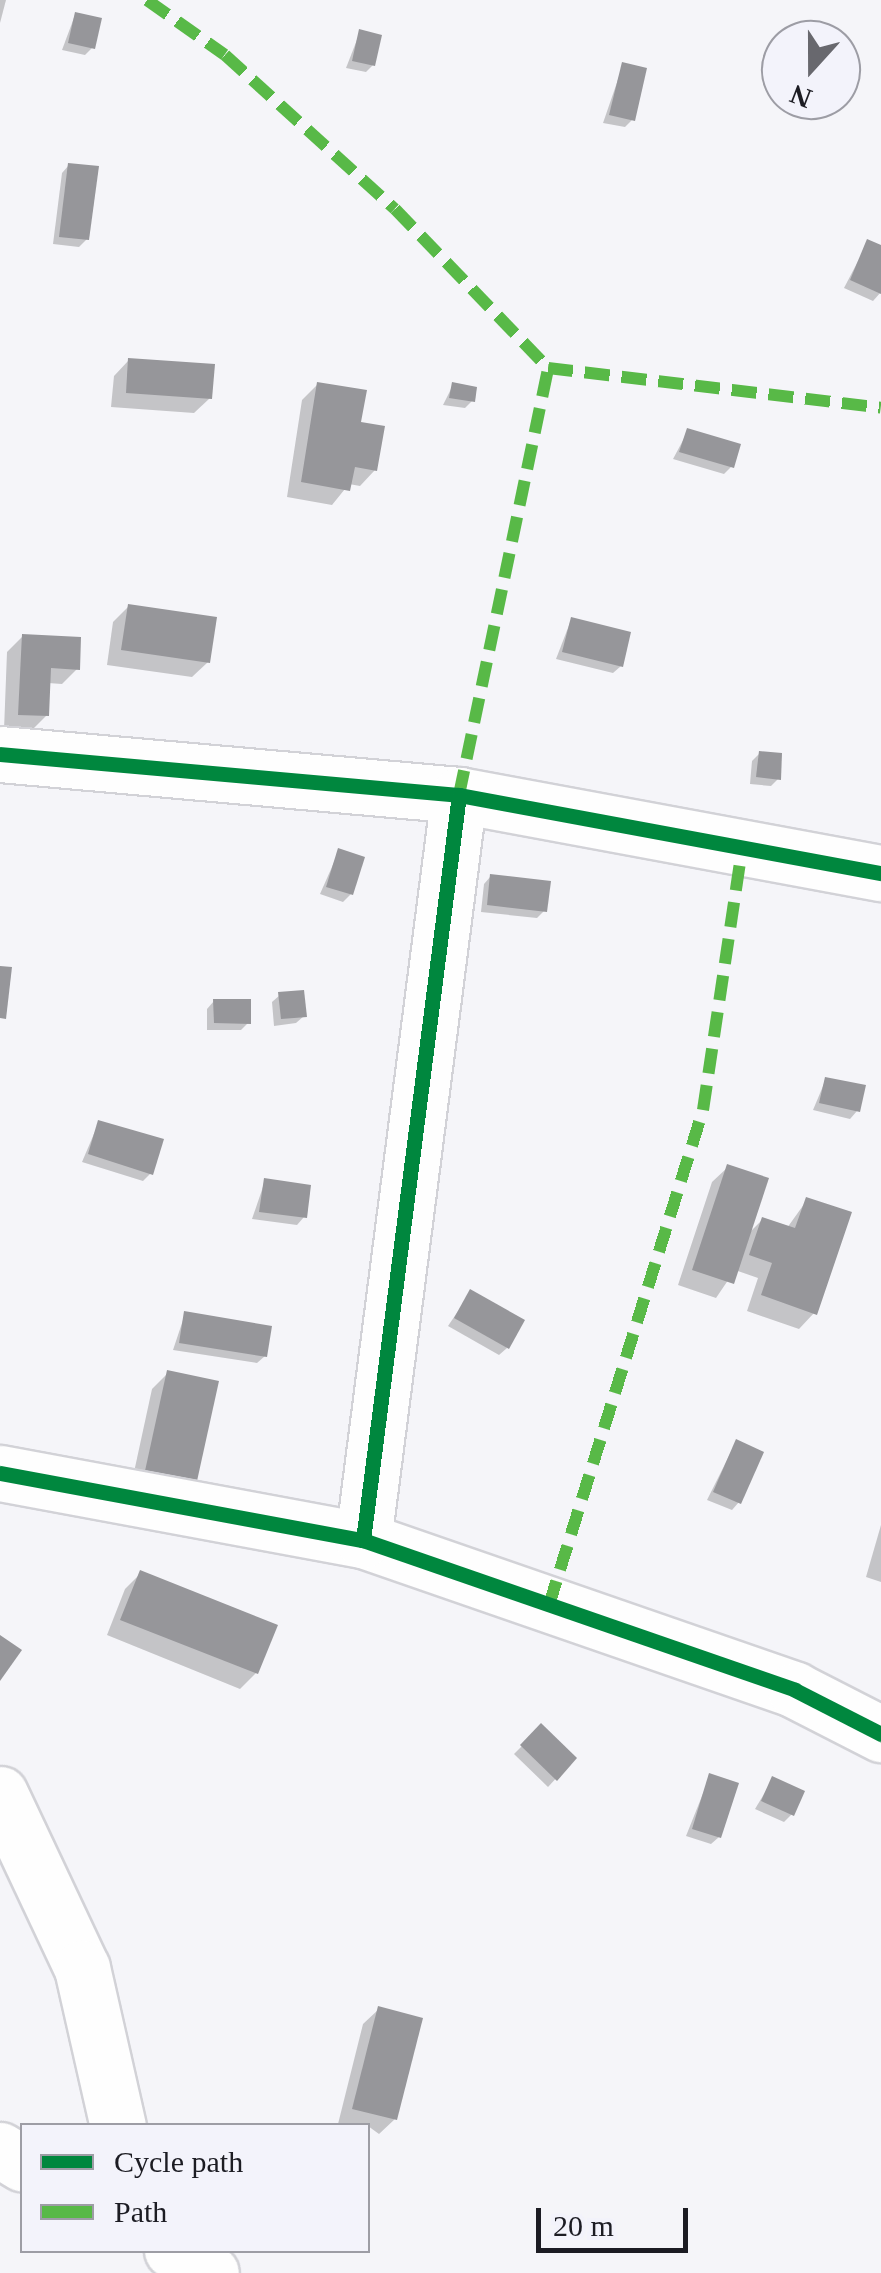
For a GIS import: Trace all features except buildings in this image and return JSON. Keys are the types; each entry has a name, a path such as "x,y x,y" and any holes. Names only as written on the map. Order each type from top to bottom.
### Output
{"street":[{"path":"0,754 459,795 881,873"},
{"path":"363,1540 459,795"},
{"path":"0,1473 363,1540 796,1690 881,1734"},
{"path":"0,1794 82,1968 117,2123"},
{"path":"177,2253 211,2273"}],"marked path":[{"path":"147,0 225,55 395,209 548,368 881,408"},
{"path":"459,795 548,368"},
{"path":"549,1605 703,1110 743,843"}],"cycle path":[{"path":"0,754 459,795 881,873"},
{"path":"363,1540 459,795"},
{"path":"0,1473 363,1540 795,1690 881,1734"}]}
